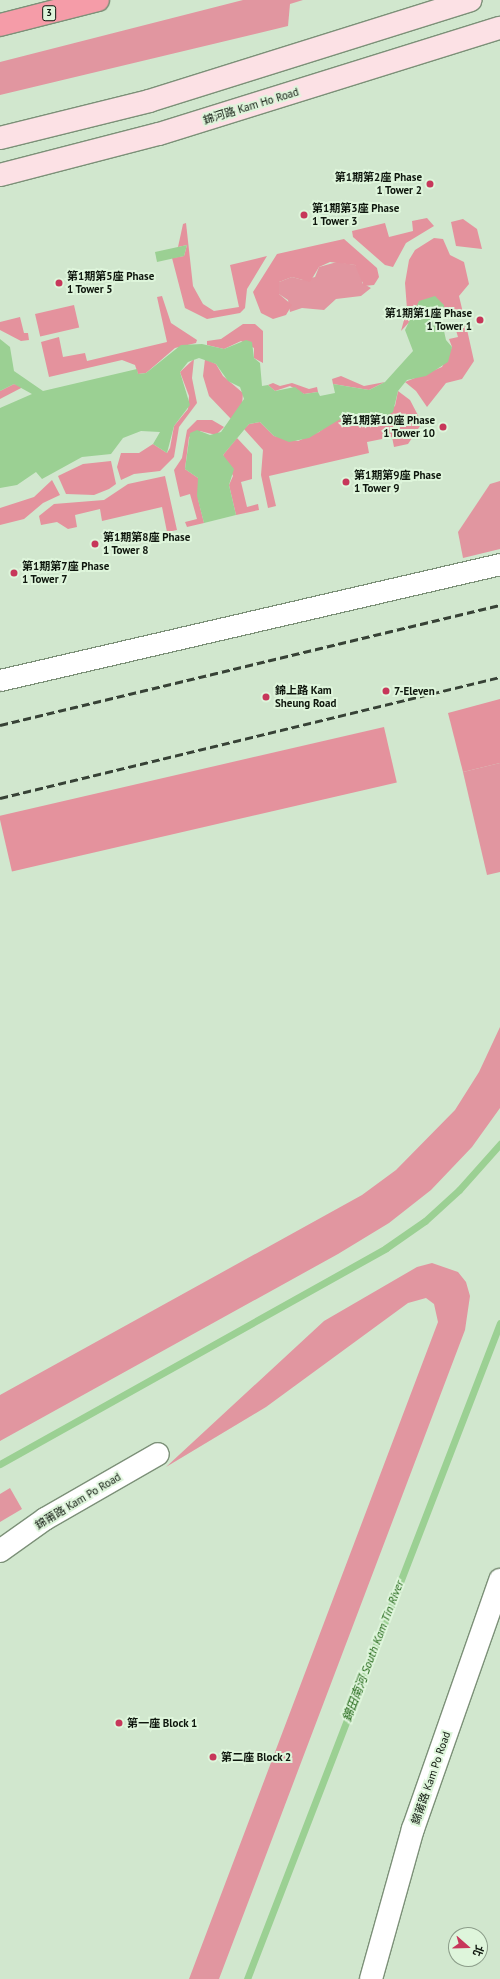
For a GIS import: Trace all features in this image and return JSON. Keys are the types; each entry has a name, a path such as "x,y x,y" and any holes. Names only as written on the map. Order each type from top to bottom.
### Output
{"highway":[{"name":"3","path":"0,25 98,0"}],"main road":[{"path":"0,138 149,100 471,0"},
{"name":"錦河路 Kam Ho Road","path":"0,174 159,134 500,28"}],"street":[{"path":"0,680 500,564"},
{"name":"錦莆路 Kam Po Road","path":"0,1551 45,1519 158,1454"},
{"name":"錦莆路 Kam Po Road","path":"371,1979 414,1829 500,1580"}],"shaded area":[{"path":"243,0 303,0 290,4 288,26 0,95 0,62"},
{"path":"427,218 434,226 406,243 393,267 385,265 353,237 352,231 385,223 389,237 413,231 412,221"},
{"path":"463,219 477,229 482,249 456,246 451,222"},
{"path":"186,223 193,286 203,304 214,311 239,307 230,265 267,256 247,289 245,308 240,313 207,319 185,308 172,258 184,256 187,245 178,247 183,224"},
{"path":"434,238 443,239 450,255 464,262 469,284 459,296 464,317 454,319 452,310 444,312 444,305 416,307 413,318 401,331 407,309 405,283 409,260 415,250"},
{"path":"344,239 377,268 379,277 374,285 364,286 355,265 330,262 319,267 310,282 292,277 279,282 279,294 292,305 286,315 273,319 261,313 253,292 277,254"},
{"path":"187,245 184,256 157,262 155,252"},
{"path":"337,262 355,265 362,274 362,283 371,288 361,296 336,299 324,310 302,308 290,312 288,300 279,294 279,282 292,277 303,280 315,277 319,267"},
{"path":"162,296 171,323 197,340 196,343 175,348 146,373 138,374 135,365 122,360 49,377 41,342 59,337 63,357 85,353 87,361 167,342 157,297"},
{"path":"435,296 444,305 444,312 440,313 446,340 452,347 448,362 426,376 407,380 398,391 393,412 382,419 347,415 309,438 289,442 274,436 260,422 249,424 223,455 234,469 229,485 236,515 204,523 197,496 198,478 185,469 190,433 197,430 210,435 221,432 244,399 240,387 228,381 216,364 199,358 188,362 180,372 190,405 174,426 167,453 153,444 160,432 141,431 123,438 111,454 82,457 42,479 36,472 17,485 0,488 0,408 32,394 14,384 0,391 0,339 10,347 14,371 43,391 137,369 138,374 146,373 181,345 202,344 224,349 246,340 252,342 254,358 260,363 262,386 268,385 275,391 295,387 304,394 318,392 320,396 335,393 333,384 369,390 385,382 413,351 405,330 419,301"},
{"path":"74,305 79,327 40,336 35,314"},
{"path":"20,317 24,333 28,333 29,340 21,341 0,330 0,322"},
{"path":"243,324 255,324 263,331 263,363 254,358 254,348 241,341 224,349 207,345 207,341 221,339"},
{"path":"466,325 474,361 462,379 446,383 427,407 416,391 405,382 442,367 452,347 449,339 458,337 455,327"},
{"path":"194,359 192,378 197,403 179,427 174,457 160,471 134,474 121,480 117,467 121,453 139,453 153,444 167,453 170,448 174,426 188,409 189,396 180,372"},
{"path":"205,359 216,364 223,376 243,393 242,405 231,419 209,396 203,376"},
{"path":"341,376 364,386 385,382 369,390 333,384 332,379"},
{"path":"273,383 280,386 292,383 309,389 317,387 318,392 304,394 290,386 275,391 268,385"},
{"path":"14,384 23,387 0,399 0,391"},
{"path":"398,391 410,400 422,423 408,444 394,447 392,437 367,442 369,453 269,476 276,506 268,508 261,475 263,450 244,429 249,424 260,422 274,436 298,441 319,432 337,418 359,415 375,419 395,406"},
{"path":"197,420 212,420 224,427 216,435 200,431 189,437 185,469 198,478 198,499 204,523 187,527 185,522 197,519 190,494 180,497 174,470 182,458 187,430"},
{"path":"237,438 252,454 252,479 241,482 247,507 258,504 259,510 236,515 229,485 233,476 223,455"},
{"path":"111,461 116,484 109,489 94,495 66,494 58,476 83,464"},
{"path":"165,476 177,530 167,532 162,507 102,521 100,509 75,515 77,527 68,529 57,522 41,525 39,516 54,504 104,500 128,484"},
{"path":"52,480 60,495 43,503 24,519 0,525 0,508 34,497"},
{"path":"500,481 500,549 463,558 458,532 490,484"},
{"path":"500,699 500,763 463,772 448,713"},
{"path":"384,727 397,783 12,871 0,816"},
{"path":"500,763 500,872 487,875 463,772"},
{"path":"500,1027 500,1108 472,1147 431,1190 389,1223 338,1254 0,1441 0,1395 362,1195 396,1170 455,1110 479,1072"},
{"path":"432,1263 458,1272 466,1282 470,1296 465,1330 219,1979 189,1979 438,1322 434,1304 426,1298 408,1303 266,1407 166,1467 324,1321 417,1267"},
{"path":"10,1488 22,1509 0,1522 0,1494"}],"waterway":[{"path":"0,1464 386,1248 425,1221 459,1190 500,1144"},
{"name":"錦田南河 South Kam Tin River","path":"247,1979 500,1323"}],"railway":[{"path":"0,725 500,605"},
{"path":"0,798 500,677"}],"place":[{"name":"第1期第2座 Phase 1 Tower 2","path":"430,184"},
{"name":"第1期第3座 Phase 1 Tower 3","path":"304,215"},
{"name":"第1期第5座 Phase 1 Tower 5","path":"59,283"},
{"name":"第1期第1座 Phase 1 Tower 1","path":"480,320"},
{"name":"第1期第10座 Phase 1 Tower 10","path":"443,427"},
{"name":"第1期第9座 Phase 1 Tower 9","path":"346,482"},
{"name":"第1期第8座 Phase 1 Tower 8","path":"95,544"},
{"name":"第1期第7座 Phase 1 Tower 7","path":"14,573"},
{"name":"7-Eleven","path":"386,691"},
{"name":"錦上路 Kam Sheung Road","path":"266,697"},
{"name":"第一座 Block 1","path":"119,1723"},
{"name":"第二座 Block 2","path":"213,1757"}]}
